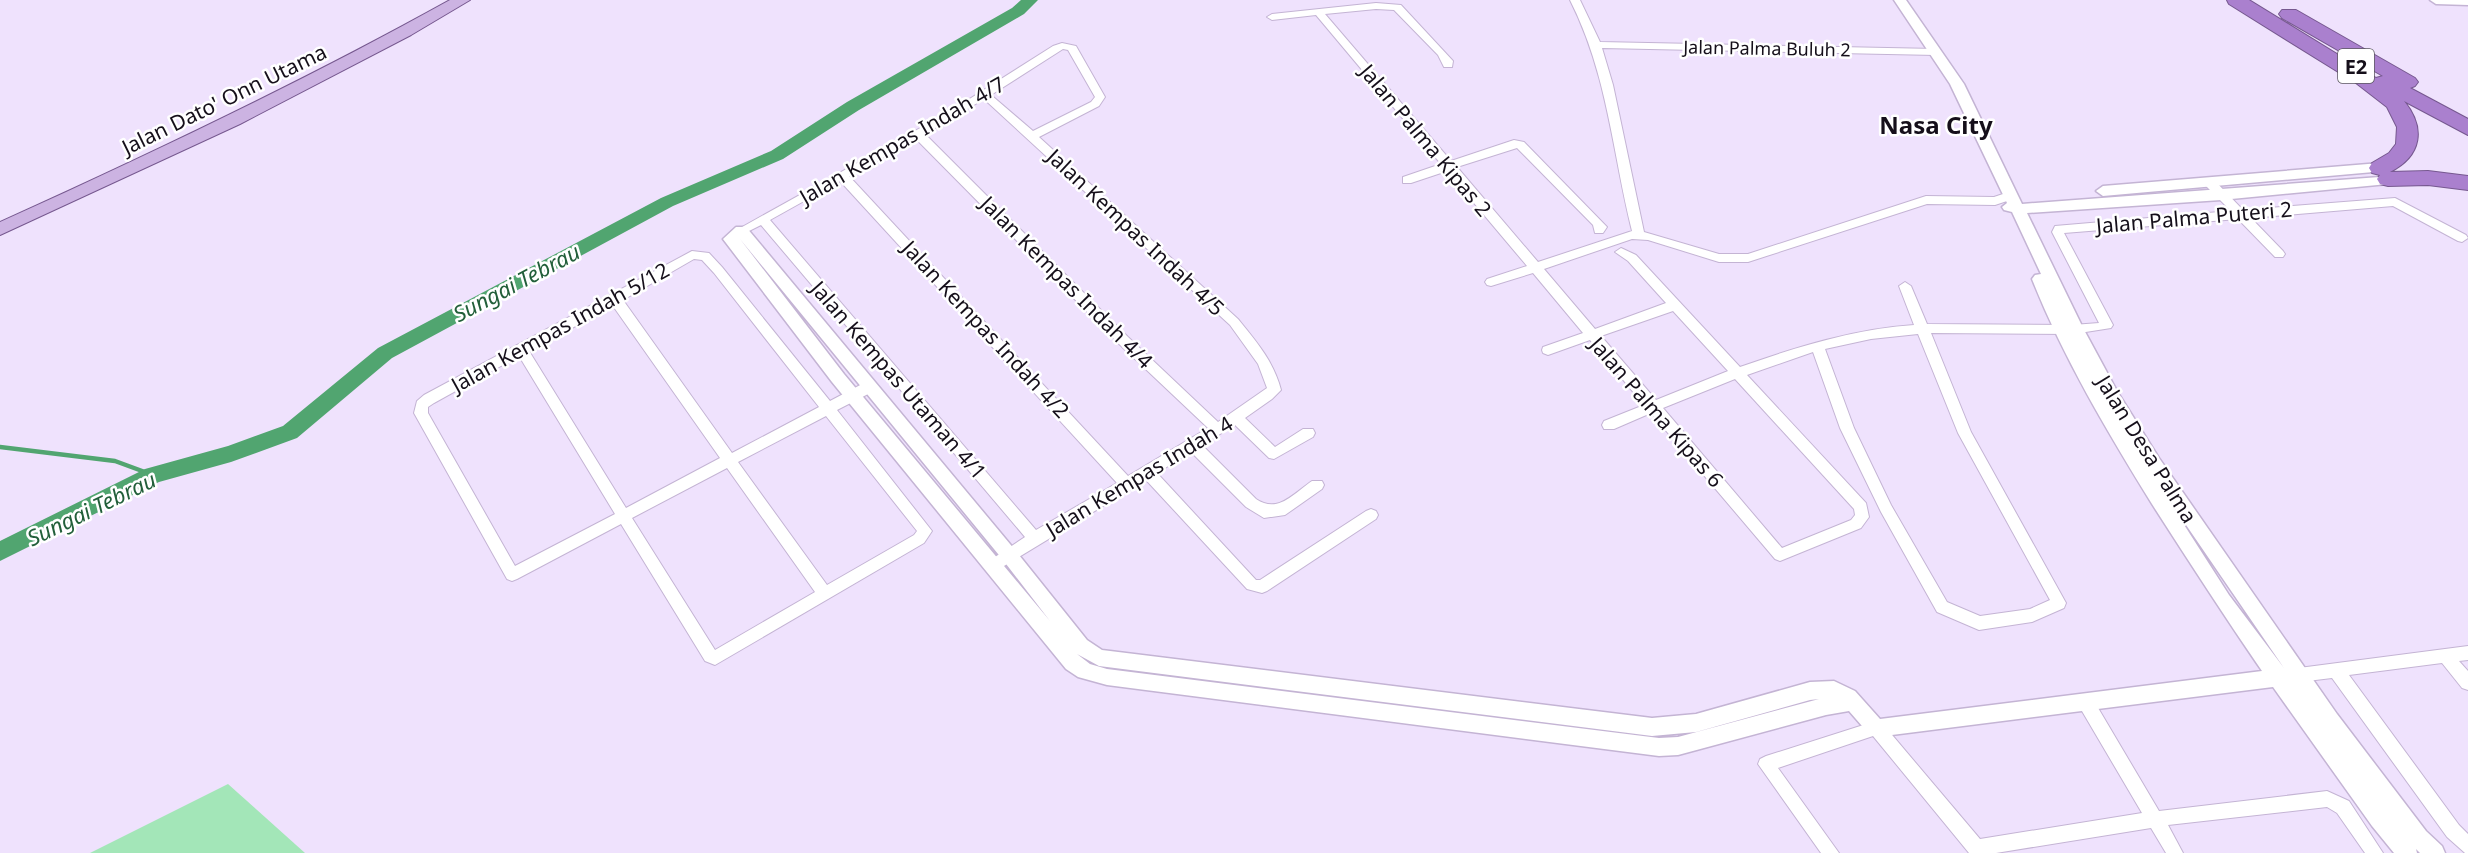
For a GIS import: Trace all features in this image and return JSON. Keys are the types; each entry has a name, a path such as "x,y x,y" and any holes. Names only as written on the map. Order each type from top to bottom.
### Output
{"highway":[{"path":"2236,0 2368,82 2400,109 2410,127 2407,143 2400,156 2384,173"},
{"name":"E2","path":"2247,0 2381,80 2468,128"},
{"name":"E2","path":"2265,0 2468,115"},
{"path":"2384,173 2468,183"}],"main road":[{"name":"Jalan Dato' Onn Utama","path":"0,216 242,107 404,25 446,0"},
{"name":"Jalan Dato' Onn Utama","path":"0,229 273,102 400,36 462,0"}],"street":[{"path":"1575,0 1598,45 1616,121 1630,202 1639,235"},
{"path":"1893,0 1932,52"},
{"path":"1900,0 1932,52"},
{"path":"2436,0 2468,1"},
{"path":"1272,17 1376,6 1397,7 1442,53 1448,65"},
{"name":"Jalan Palma Kipas 2","path":"1318,12 1534,267"},
{"name":"Jalan Palma Buluh 2","path":"1598,45 1932,52"},
{"name":"Jalan Kempas Indah 4/7","path":"741,231 918,134 1062,46 1072,48 1100,97 1095,104 1032,135"},
{"name":"Jalan Desa Palma","path":"1932,52 2067,329 2092,392 2223,601 2379,819 2407,853"},
{"name":"Jalan Kempas Indah 4/5","path":"985,95 1032,135 1234,322 1259,354 1272,380"},
{"name":"Jalan Kempas Indah 4/4","path":"918,134 1123,340 1217,429"},
{"path":"1407,180 1514,144 1520,145 1601,226 1599,230"},
{"path":"2007,203 2210,183 2384,173"},
{"path":"1491,282 1619,238 1639,235 1719,258 1748,258 1926,200 2007,203 2221,195 2384,173"},
{"name":"Jalan Kempas Indah 4/2","path":"842,176 1040,387 1127,484"},
{"path":"2210,183 2279,254"},
{"name":"Jalan Palma Puteri 2","path":"2067,329 2102,327 2107,325 2107,322 2058,232 2059,229 2395,202 2462,238"},
{"name":"Jalan Kempas Utaman 4/1","path":"763,220 1035,539"},
{"path":"1002,560 852,396 729,241 741,231 869,387 1002,560 1060,648 1073,663 1085,671 1107,677 1355,699 1659,747 1678,746 1826,706 1853,702 1978,850 2155,819 2327,799 2336,801 2343,807 2375,853"},
{"path":"1621,252 1632,258 1739,374"},
{"name":"Jalan Kempas Indah 5/12","path":"624,516 512,575 421,413 422,405 429,399 692,255 705,256 710,260 827,409"},
{"name":"Jalan Palma Kipas 6","path":"1534,267 1780,555 1856,524 1862,517 1861,507 1739,374"},
{"path":"1818,347 1846,428 1886,508 1942,607 1978,623 2032,615 2059,603 1965,433 1905,286"},
{"path":"615,299 825,595"},
{"path":"1548,350 1675,305"},
{"path":"1609,425 1739,374 1818,347 1872,334 1923,329 2067,329"},
{"name":"Jalan Desa Palma","path":"2067,329 2153,463 2299,675 2406,821 2435,853"},
{"path":"521,349 710,656 715,658 919,539 925,531 827,409"},
{"name":"Jalan Kempas Indah 4","path":"1002,560 1194,446 1236,418 1274,390 1272,380"},
{"path":"624,516 869,387"},
{"path":"1236,418 1274,454 1308,433"},
{"path":"1194,446 1251,503 1264,512 1280,511 1317,485"},
{"path":"1148,473 1252,585 1257,587 1262,587 1371,516"},
{"path":"1831,853 1766,764 1876,728 2468,653"},
{"path":"2446,656 2468,683"},
{"path":"2336,670 2453,831 2468,846"},
{"path":"2085,701 2175,853"}],"green space":[{"path":"228,784 305,853 90,853"}],"waterway":[{"name":"Sungai Tebrau","path":"0,552 153,475 231,454 290,432 385,353 667,202 777,155 853,106 1018,11 1030,0"},
{"path":"0,447 115,461 153,475"}],"district":[{"name":"Nasa City","path":"1936,124"}]}
